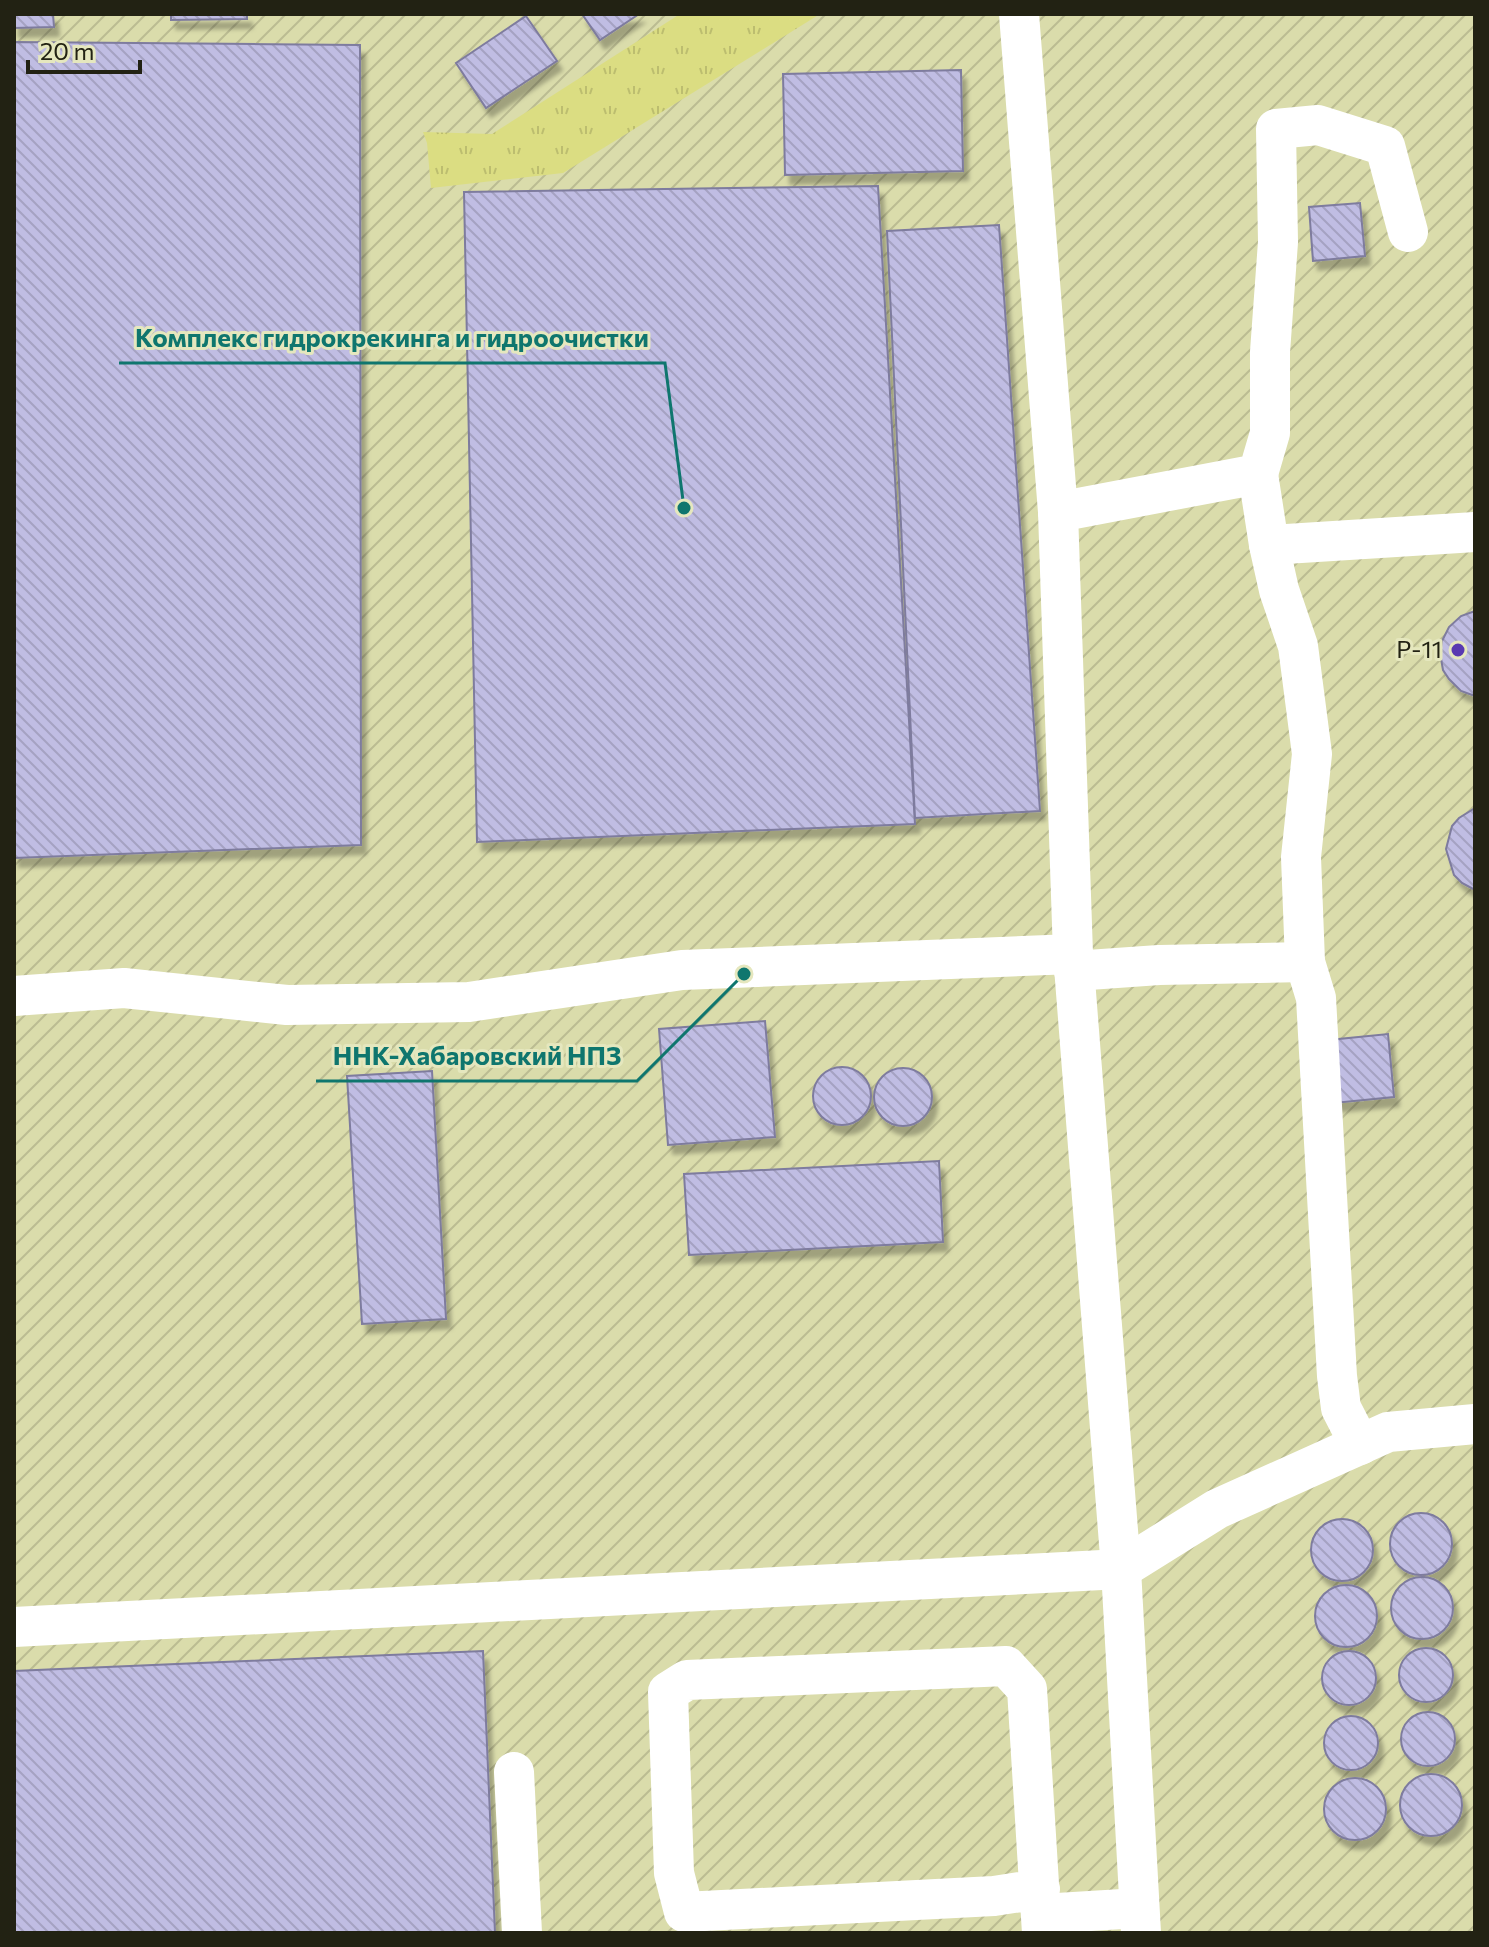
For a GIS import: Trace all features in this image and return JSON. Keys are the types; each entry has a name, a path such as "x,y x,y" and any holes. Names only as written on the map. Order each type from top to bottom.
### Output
{"lane":[{"path":"1019,14 1058,512 1074,963 1121,1569 1140,1921 1041,1912 994,1896 684,1912 674,1873 668,1692 687,1680 1006,1666 1027,1689 1041,1912"},
{"path":"1360,1445 1341,1408 1337,1376 1316,998 1305,962 1301,857 1312,754 1298,646 1279,590 1258,474 1270,433 1270,352 1278,242 1276,129 1318,125 1385,146 1408,232"},
{"path":"1058,512 1258,474"},
{"path":"1269,545 1475,532"},
{"path":"14,996 124,988 287,1005 469,1002 682,970 1305,962"},
{"path":"14,1627 1121,1569 1217,1509 1388,1432 1475,1424"},
{"path":"514,1772 522,1933"}],"shaded area":[{"path":"14,14 1475,14 1475,1933 14,1933"}],"green space":[{"path":"680,14 820,14 563,173 431,188 427,143 423,132 492,134"}],"building":[{"path":"14,14 53,14 54,27 14,28"},
{"path":"171,14 247,14 247,19 171,20"},
{"path":"582,14 639,14 600,40"},
{"path":"526,16 557,61 486,108 456,63"},
{"path":"14,42 360,45 361,845 14,858"},
{"path":"961,70 963,171 785,175 783,74"},
{"path":"878,186 915,824 477,842 464,192"},
{"path":"1360,203 1365,256 1313,261 1309,207"},
{"path":"999,225 1040,811 915,818 887,231"},
{"name":"Р-11","path":"1475,611 1475,696 1461,691 1449,679 1443,670 1440,653 1449,627 1461,616"},
{"path":"1475,808 1475,890 1454,875 1446,849 1452,826"},
{"path":"765,1021 775,1137 668,1145 659,1029"},
{"path":"1388,1034 1394,1097 1334,1103 1329,1040"},
{"path":"842,1067 862,1076 871,1096 862,1116 842,1125 822,1116 813,1096 822,1076"},
{"path":"903,1068 923,1077 932,1097 923,1117 903,1126 883,1117 874,1097 883,1077"},
{"path":"432,1071 446,1319 362,1324 347,1076"},
{"path":"939,1161 943,1242 689,1255 684,1174"},
{"path":"1421,1513 1443,1522 1452,1544 1443,1566 1421,1575 1399,1566 1390,1544 1399,1522"},
{"path":"1342,1519 1364,1528 1373,1550 1364,1572 1342,1581 1320,1572 1311,1550 1320,1528"},
{"path":"1422,1577 1444,1586 1453,1608 1444,1630 1422,1639 1400,1630 1391,1608 1400,1586"},
{"path":"1346,1585 1368,1594 1377,1616 1368,1638 1346,1647 1324,1638 1315,1616 1324,1594"},
{"path":"1426,1648 1445,1656 1453,1675 1445,1694 1426,1702 1407,1694 1399,1675 1407,1656"},
{"path":"483,1651 495,1933 14,1933 14,1671"},
{"path":"1349,1651 1368,1659 1376,1678 1368,1697 1349,1705 1330,1697 1322,1678 1330,1659"},
{"path":"1428,1712 1447,1720 1455,1739 1447,1758 1428,1766 1409,1758 1401,1739 1409,1720"},
{"path":"1351,1716 1370,1724 1378,1743 1370,1762 1351,1770 1332,1762 1324,1743 1332,1724"},
{"path":"1431,1774 1453,1783 1462,1805 1453,1827 1431,1836 1409,1827 1400,1805 1409,1783"},
{"path":"1355,1778 1377,1787 1386,1809 1377,1831 1355,1840 1333,1831 1324,1809 1333,1787"}],"place":[{"name":"Комплекс гидрокрекинга и гидроочистки","path":"684,508"},
{"name":"Р-11","path":"1458,650"},
{"name":"ННК-Хабаровский НПЗ","path":"744,974"}]}
